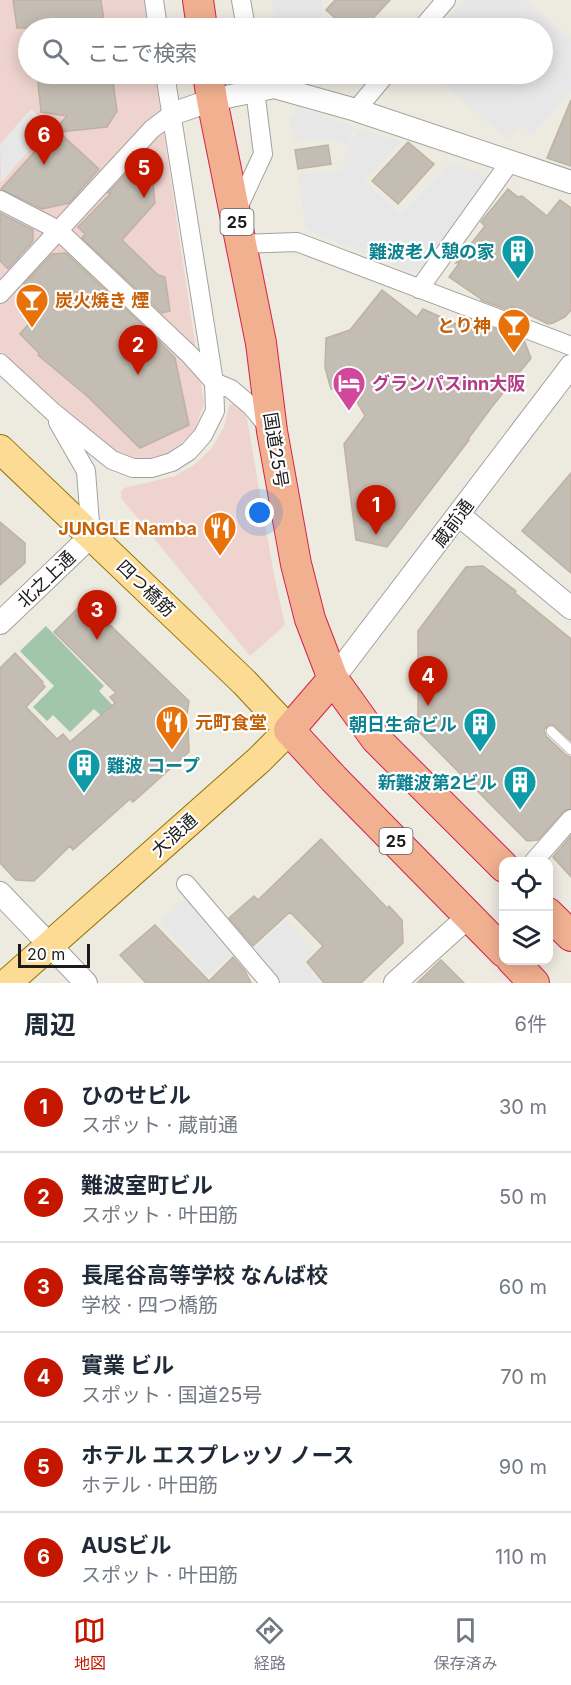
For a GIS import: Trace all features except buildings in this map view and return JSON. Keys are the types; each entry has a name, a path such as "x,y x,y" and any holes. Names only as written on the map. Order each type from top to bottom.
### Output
{"highway":[{"path":"198,0 201,18"},
{"name":"国道25号","path":"210,87 261,343 272,431 296,564 310,619 333,678 376,739 499,862"},
{"name":"大浪通","path":"289,730 333,678"},
{"name":"25","path":"289,730 499,947"},
{"path":"553,917 571,936"},
{"path":"517,965 534,983"}],"main road":[{"name":"四つ橋筋","path":"0,449 244,682 289,730"},
{"name":"大浪通","path":"7,983 259,760 289,730"}],"street":[{"path":"154,0 157,18"},
{"path":"241,0 244,18"},
{"path":"431,18 446,0"},
{"path":"0,363 52,412 112,460 133,468 152,468 171,462 189,451 203,435 214,411 214,382 167,84"},
{"path":"0,294 152,129 210,87 237,84"},
{"path":"235,214 263,154 255,84"},
{"path":"263,84 356,110 571,183"},
{"path":"356,110 378,84"},
{"path":"419,289 510,162"},
{"path":"0,200 58,230 190,355 214,382 231,389 252,407 272,431"},
{"path":"241,244 297,242 571,346"},
{"name":"蔵前通","path":"333,678 571,366"},
{"path":"52,412 86,471 91,536"},
{"path":"459,515 571,608"},
{"name":"北之上通","path":"0,623 91,536"},
{"path":"538,857 571,819"},
{"path":"186,884 270,983"},
{"path":"0,893 86,983"},
{"path":"395,983 469,916"}],"lane":[{"path":"551,731 571,750"}],"shaded area":[{"path":"0,0 144,0 147,18 18,18 18,84 156,84 204,404 193,434 168,453 142,460 113,452 0,351"},
{"path":"271,0 322,0 323,18 274,18"},
{"path":"464,0 527,0 547,18 448,18"},
{"path":"553,23 571,39 571,91 532,135 520,125 507,140 443,84 553,84"},
{"path":"299,108 355,127 348,145 329,139 295,141 289,120"},
{"path":"31,109 50,126 1,183 0,144"},
{"path":"358,129 401,141 364,181 401,215 448,164 481,172 486,181 425,265 410,272 306,229 298,175 342,171 345,154"},
{"path":"234,403 241,405 247,419 273,570 285,625 250,656 121,498 121,491 124,488 175,476 194,465 212,448 224,427 229,406"},
{"path":"188,897 235,951 208,976 160,922"},
{"path":"286,921 314,950 303,961 321,983 279,983 267,970 254,949"}],"green space":[{"path":"46,626 104,686 99,691 117,710 106,720 94,709 70,732 53,715 47,721 33,707 54,686 20,651"}],"place":[{"name":"AUSビル","path":"44,165"},
{"name":"ホテル エスプレッソ ノース","path":"144,198"},
{"name":"難波老人憩の家","path":"518,280"},
{"name":"炭火焼き 煙","path":"32,329"},
{"name":"とり神","path":"514,354"},
{"name":"難波室町ビル","path":"138,375"},
{"name":"グランパスinn大阪","path":"349,412"},
{"name":"ひのせビル","path":"376,535"},
{"name":"JUNGLE Namba","path":"220,557"},
{"name":"長尾谷高等学校 なんば校","path":"97,640"},
{"name":"實業 ビル","path":"428,706"},
{"name":"元町食堂","path":"172,751"},
{"name":"朝日生命ビル","path":"480,753"},
{"name":"難波 コープ","path":"84,794"},
{"name":"新難波第2ビル","path":"520,811"}]}
